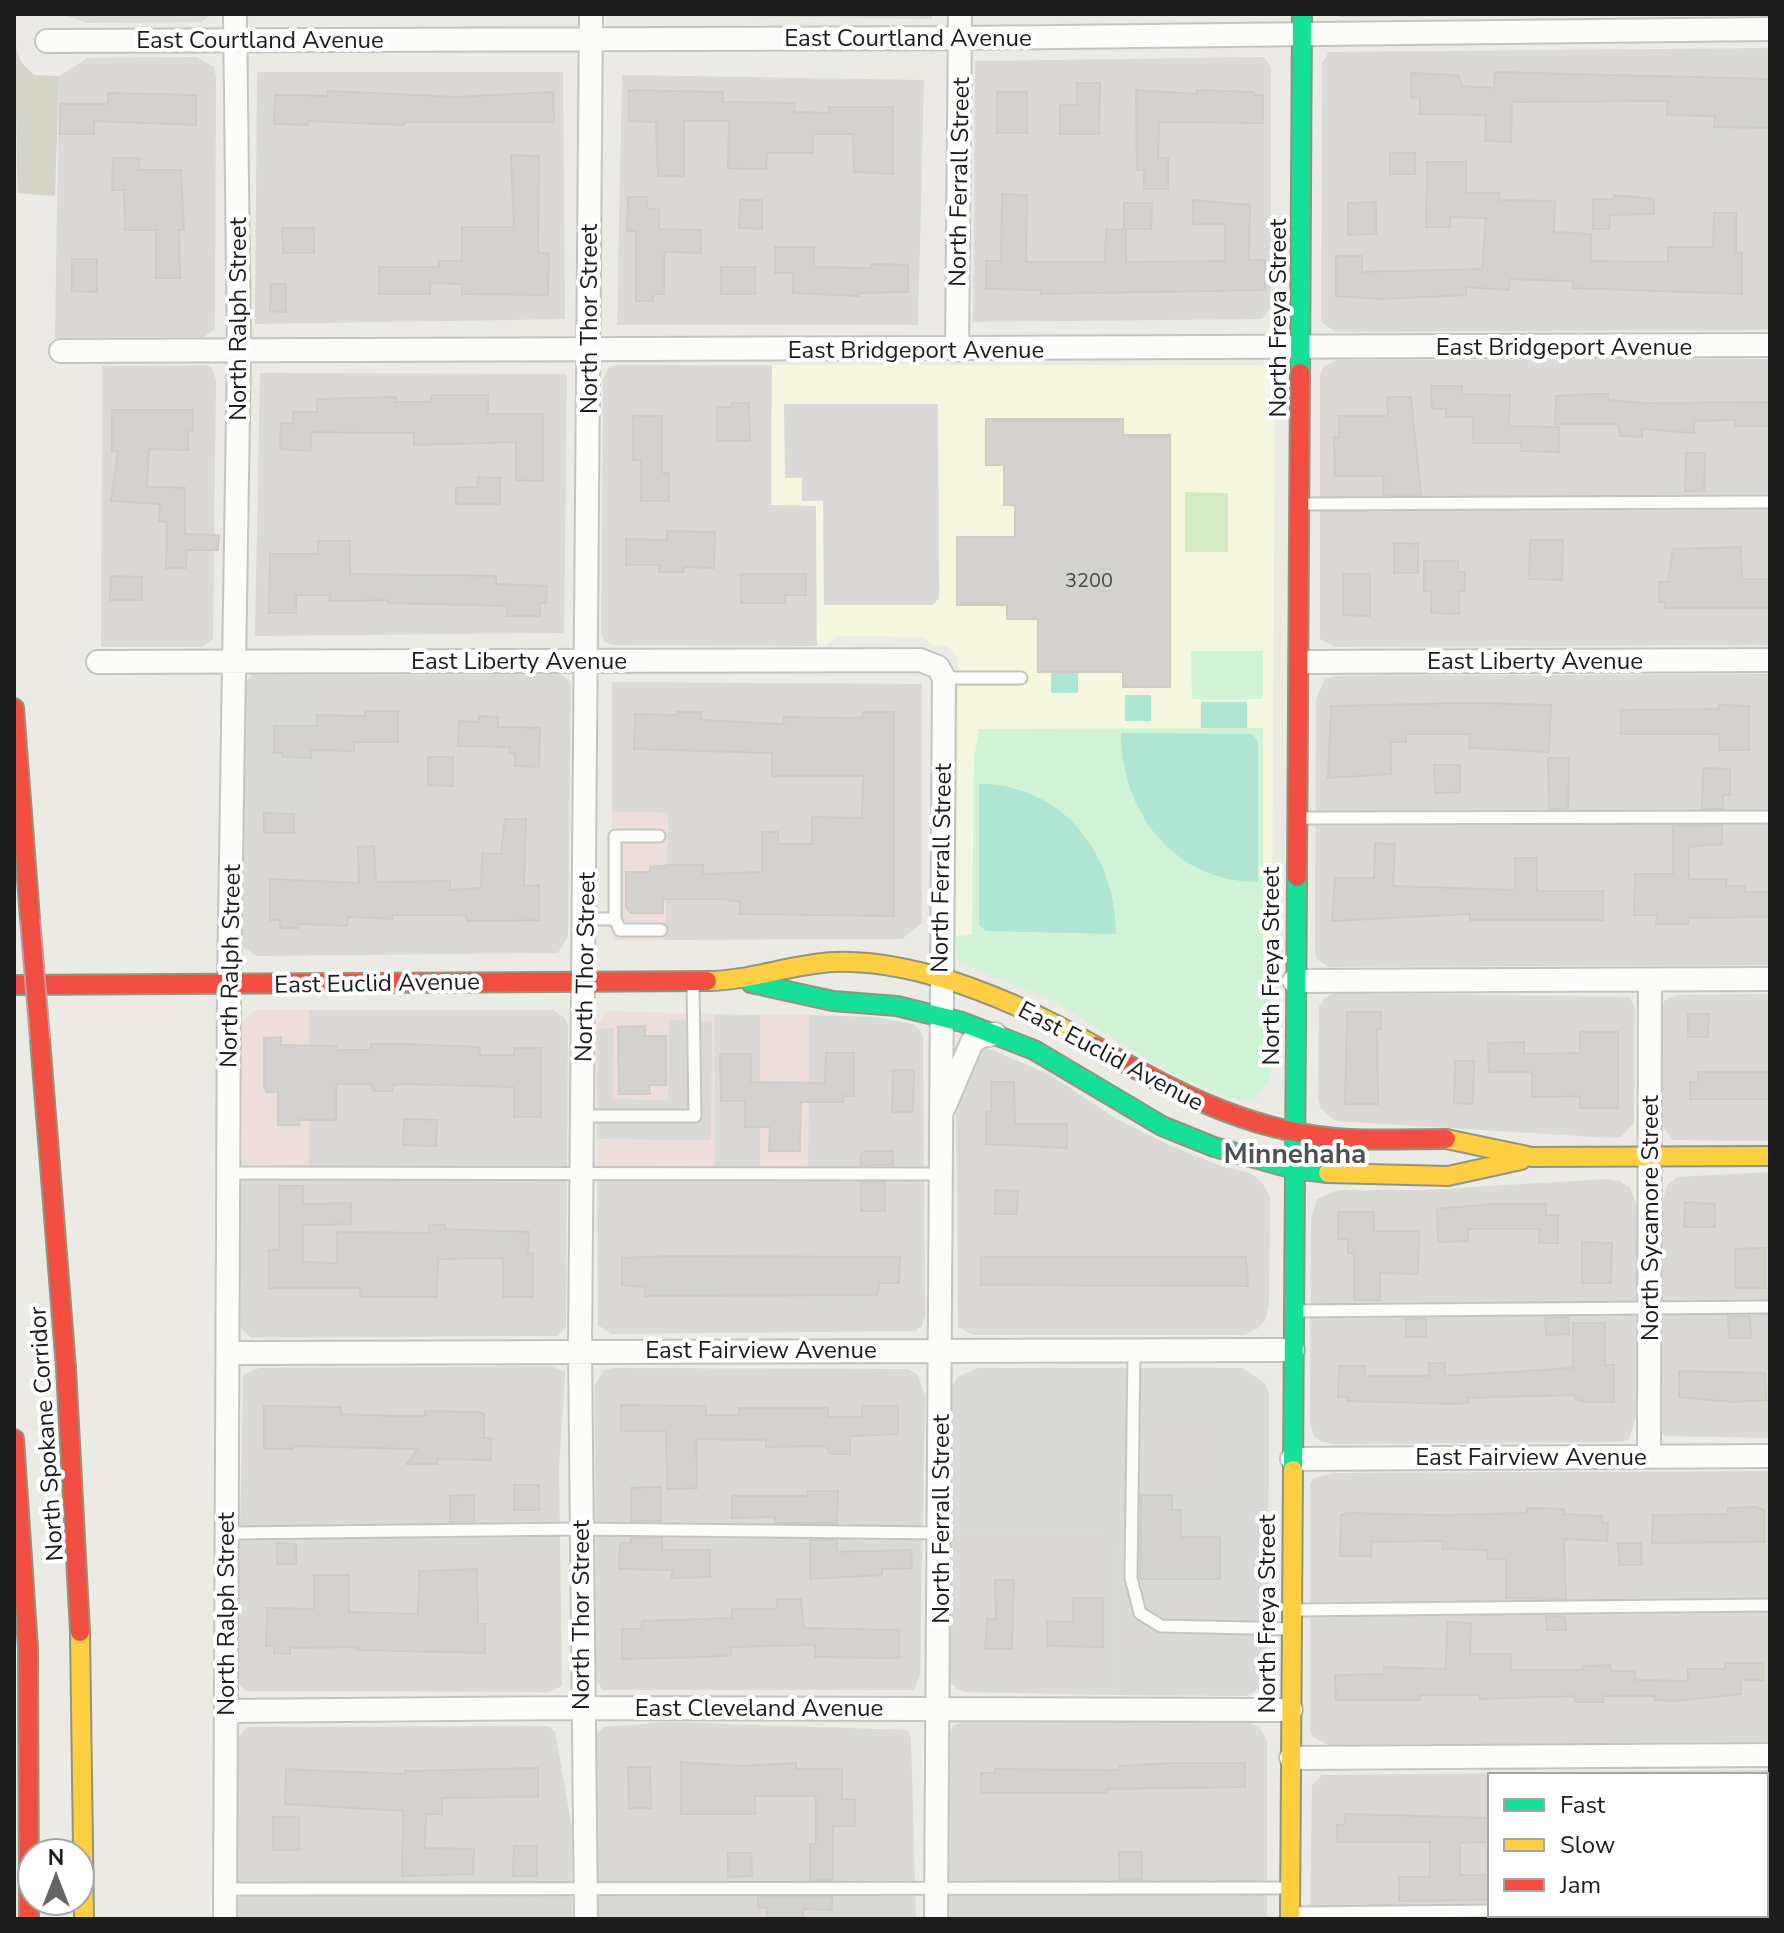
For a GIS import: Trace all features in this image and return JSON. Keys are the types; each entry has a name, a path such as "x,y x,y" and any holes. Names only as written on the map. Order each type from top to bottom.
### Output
{"main road":[{"name":"North Freya Street","path":"1290,1916 1294,981 1301,662 1302,25"},
{"name":"North Spokane Corridor","path":"14,708 79,1542 85,1720 84,1919"},
{"name":"East Euclid Avenue","path":"14,985 740,981 833,962 894,967 940,979 1043,1016 1170,1089 1212,1109 1295,1132 1336,1138 1448,1139 1532,1157"},
{"name":"East Euclid Avenue","path":"740,981 833,1001 897,1006 940,1015 995,1034 1070,1070 1162,1126 1214,1147 1294,1169 1334,1174 1448,1176 1532,1157"},
{"path":"1532,1157 1770,1156"},
{"name":"North Spokane Corridor","path":"14,1439 28,1648 29,1919"}],"street":[{"name":"North Ralph Street","path":"225,1919 229,984 239,351 235,14"},
{"name":"North Thor Street","path":"586,1919 588,1888 581,1708 580,1351 586,919 591,14"},
{"name":"North Ferrall Street","path":"957,350 960,14"},
{"name":"East Courtland Avenue","path":"47,41 961,38 1302,25 1770,29"},
{"name":"East Bridgeport Avenue","path":"61,351 1770,345"},
{"name":"East Liberty Avenue","path":"98,662 920,660 941,673"},
{"name":"East Liberty Avenue","path":"1301,662 1770,660"},
{"name":"North Ferrall Street","path":"936,1919 942,1349 941,673"},
{"path":"1294,981 1770,979"},
{"name":"North Sycamore Street","path":"1649,1456 1650,980"},
{"name":"North Ferrall Street","path":"940,1118 972,1042 981,1036 995,1034"},
{"name":"East Fairview Avenue","path":"228,1353 1293,1350"},
{"name":"East Fairview Avenue","path":"1292,1459 1770,1456"},
{"name":"East Cleveland Avenue","path":"226,1711 581,1708 1291,1710"},
{"path":"1291,1758 1770,1755"}],"lane":[{"path":"1301,504 1770,502"},
{"path":"941,673 1021,678"},
{"path":"1296,818 1770,817"},
{"path":"659,836 615,836 615,919 620,930 661,930"},
{"path":"586,919 615,919"},
{"path":"583,1116 695,1116 693,981"},
{"path":"228,1173 940,1174"},
{"path":"1293,1311 1770,1307"},
{"path":"1134,1349 1131,1578 1140,1613 1161,1626 1292,1629"},
{"path":"226,1533 581,1529 941,1533"},
{"path":"1292,1610 1770,1605"},
{"path":"225,1889 1290,1888"},
{"path":"1290,1916 1488,1911"}],"shaded area":[{"path":"62,14 213,14 200,22 87,23"},
{"path":"633,14 932,14 932,19"},
{"path":"1333,14 1770,14 1340,17"},
{"path":"14,41 21,62 34,75 59,76 55,196 18,193"},
{"path":"1770,48 1770,330 1336,332 1321,322 1322,63 1329,52"},
{"path":"197,57 214,67 216,77 215,329 204,337 55,338 59,76 88,58"},
{"path":"1264,57 1271,68 1271,307 1262,319 973,322 975,61"},
{"path":"257,72 563,72 565,319 255,324"},
{"path":"622,75 924,80 918,325 617,325"},
{"path":"1770,359 1770,645 1336,647 1320,639 1320,374 1324,366 1337,360"},
{"path":"206,365 212,368 216,380 213,639 202,647 101,647 102,366"},
{"path":"772,365 771,504 816,506 817,646 611,645 604,641 601,633 603,379 609,367"},
{"path":"772,365 1261,365 1275,376 1272,941 956,936 958,659 948,646 934,645 922,637 837,636 826,646 817,646 816,506 771,505"},
{"path":"260,373 567,374 564,633 255,636"},
{"path":"784,404 938,404 939,598 933,605 824,605 823,501 802,501 802,478 785,478"},
{"path":"559,674 570,681 571,688 568,936 558,953 257,956 243,947 240,938 241,812 311,812 311,675"},
{"path":"1770,674 1770,965 1329,967 1318,960 1315,953 1316,699 1325,679 1334,676"},
{"path":"253,675 311,675 311,813 241,812 243,683"},
{"path":"612,682 922,684 922,923 902,939 665,940 668,813 612,812"},
{"path":"612,812 668,813 665,940 614,940 611,931"},
{"path":"1335,993 1630,997 1635,1008 1634,1123 1621,1137 1612,1138 1335,1121 1320,1108 1318,1097 1319,1007 1324,998"},
{"path":"1770,994 1770,1141 1673,1140 1661,1124 1661,1006 1665,1000 1676,995"},
{"path":"256,1010 309,1010 309,1165 240,1166 241,1030 242,1021"},
{"path":"309,1010 553,1010 565,1018 568,1025 566,1326 558,1336 252,1338 241,1329 240,1166 309,1165"},
{"path":"607,1011 714,1014 715,1172 597,1173 596,1026"},
{"path":"714,1014 760,1015 760,1171 808,1171 809,1015 876,1017 913,1024 920,1030 923,1036 925,1315 922,1326 915,1331 611,1334 598,1325 597,1173 715,1172"},
{"path":"760,1015 809,1015 808,1172 760,1172"},
{"path":"669,1020 712,1022 711,1140 597,1139 597,1029 614,1028 613,1099 668,1100"},
{"path":"987,1048 1049,1074 1115,1118 1169,1145 1221,1166 1250,1173 1261,1181 1270,1196 1269,1302 1266,1319 1257,1329 1244,1335 973,1335 958,1327 956,1117 959,1099 979,1051"},
{"path":"1770,1172 1770,1438 1666,1436 1658,1432 1662,1204 1667,1185 1677,1177"},
{"path":"1607,1179 1620,1181 1630,1188 1644,1222 1643,1291 1636,1334 1637,1413 1629,1439 1622,1442 1334,1444 1322,1442 1314,1436 1310,1424 1311,1218 1317,1199 1338,1190 1424,1190"},
{"path":"551,1366 565,1372 559,1469 562,1686 549,1692 245,1691 237,1681 243,1375 259,1368"},
{"path":"978,1368 1242,1368 1265,1383 1269,1394 1268,1678 1265,1686 1246,1696 1113,1695 1114,1531 947,1530 950,1391 957,1377"},
{"path":"908,1369 918,1375 925,1396 920,1675 914,1690 602,1690 596,1679 595,1385 604,1370"},
{"path":"1118,1383 1142,1383 1143,1410 1230,1410 1230,1487 1138,1487 1138,1586 1214,1586 1240,1615 1267,1616 1267,1638 1235,1638 1235,1653 1119,1655"},
{"path":"1770,1471 1770,1742 1329,1745 1313,1737 1310,1730 1310,1484 1313,1478 1335,1473"},
{"path":"947,1530 1114,1531 1113,1695 964,1692 956,1688 949,1681"},
{"path":"666,1722 907,1730 911,1738 916,1919 595,1919 596,1734 604,1727"},
{"path":"963,1722 1248,1722 1260,1728 1267,1741 1267,1919 947,1919 945,1742 953,1726"},
{"path":"546,1726 555,1731 572,1828 572,1919 236,1919 237,1739 247,1727"},
{"path":"1770,1770 1770,1919 1310,1919 1312,1785 1322,1775 1488,1773 1488,1917 1768,1917 1768,1773 1501,1773"}],"green space":[{"path":"1185,492 1228,493 1228,552 1185,552"},
{"path":"1191,651 1263,651 1263,699 1192,699"},
{"path":"1051,672 1078,672 1078,693 1051,693"},
{"path":"1125,695 1151,695 1151,721 1125,721"},
{"path":"1201,702 1247,702 1247,728 1201,728"},
{"path":"1263,728 1263,941 1272,941 1270,1077 1258,1096 1246,1101 1232,1099 1173,1075 1048,998 959,963 956,936 972,935 974,758 979,729"},
{"path":"1121,733 1252,734 1258,741 1258,882 1228,879 1201,870 1178,856 1158,837 1142,815 1131,790 1123,762"},
{"path":"979,784 1009,787 1036,796 1059,810 1079,829 1095,851 1106,877 1114,905 1116,934 986,931 979,925"}],"building":[{"path":"1495,72 1770,79 1770,128 1714,127 1715,116 1667,115 1667,101 1512,102 1511,142 1485,141 1486,115 1420,114 1420,98 1411,97 1411,73 1458,75 1462,86 1494,88"},
{"path":"1077,83 1100,83 1099,134 1060,134 1060,105 1077,105"},
{"path":"629,90 723,92 723,102 795,103 794,112 829,113 829,107 893,107 893,174 854,172 853,134 813,134 813,153 767,153 766,169 728,168 729,121 684,121 684,176 658,176 656,122 629,121"},
{"path":"1136,90 1197,94 1197,90 1254,92 1254,95 1263,95 1263,123 1159,122 1158,158 1168,158 1168,189 1144,189 1144,170 1137,170"},
{"path":"328,91 457,97 553,92 554,122 404,122 404,125 308,121 308,125 274,124 275,95 328,96"},
{"path":"997,92 1027,92 1027,133 997,133"},
{"path":"108,93 196,95 196,125 94,121 94,134 60,134 60,104 108,104"},
{"path":"1390,153 1415,153 1415,174 1390,174"},
{"path":"511,155 539,156 538,253 549,253 548,295 462,294 462,284 430,283 430,294 379,294 379,267 439,267 439,261 462,261 462,227 514,227"},
{"path":"113,158 139,158 139,170 181,170 184,230 179,230 180,278 156,278 156,230 125,230 124,190 112,190"},
{"path":"1427,162 1466,162 1466,193 1499,193 1499,200 1555,201 1554,232 1591,234 1591,261 1668,262 1668,247 1713,247 1714,213 1736,213 1736,253 1742,253 1742,294 1573,288 1573,281 1510,279 1509,290 1466,287 1466,295 1382,299 1336,296 1336,256 1362,256 1362,272 1482,269 1486,218 1450,217 1450,227 1426,227"},
{"path":"1002,194 1027,195 1028,262 1105,262 1106,229 1126,230 1126,262 1225,261 1225,224 1193,224 1193,200 1250,205 1249,260 1265,260 1265,290 1041,294 1041,290 986,289 986,261 1001,261"},
{"path":"1614,195 1654,199 1654,214 1610,215 1609,229 1593,229 1593,199 1614,199"},
{"path":"628,197 647,197 647,209 659,209 659,229 701,230 701,253 664,252 664,294 653,294 653,301 636,301 636,231 627,231"},
{"path":"740,200 762,200 762,229 739,228"},
{"path":"1376,202 1376,234 1348,235 1348,203"},
{"path":"1124,203 1152,203 1151,229 1124,229"},
{"path":"282,228 314,228 314,253 283,253"},
{"path":"775,247 814,247 814,267 908,265 908,292 859,293 859,296 793,293 793,273 775,273"},
{"path":"72,259 97,259 97,292 72,291"},
{"path":"721,267 755,267 755,294 721,294"},
{"path":"271,284 286,284 286,312 270,311"},
{"path":"1431,386 1462,386 1462,394 1510,395 1509,426 1559,427 1559,452 1521,451 1521,443 1473,443 1473,417 1446,417 1446,409 1432,409"},
{"path":"1608,394 1608,400 1648,403 1770,402 1770,426 1735,426 1735,420 1694,421 1694,433 1642,429 1642,437 1620,436 1618,424 1555,424 1556,396"},
{"path":"432,395 488,395 488,414 543,414 543,481 516,480 516,442 414,445 414,433 311,432 311,451 280,449 281,423 293,424 293,412 317,412 317,399 396,397 396,402 431,402"},
{"path":"1387,397 1411,397 1421,495 1383,495 1384,476 1335,476 1334,437 1339,437 1339,416 1388,416"},
{"path":"732,403 749,403 750,441 717,441 717,407 732,407"},
{"path":"112,410 193,410 193,431 188,430 188,450 149,449 147,487 185,488 185,534 219,535 218,550 187,550 186,568 166,568 167,522 159,521 160,504 111,501 118,451 112,451"},
{"path":"633,416 662,416 662,473 669,473 669,501 641,501 641,460 633,460"},
{"path":"986,419 1123,419 1123,435 1170,435 1170,687 1123,687 1123,672 1038,672 1038,619 1007,619 1007,605 957,605 957,537 1015,537 1015,505 1004,505 1004,465 986,465"},
{"path":"1686,453 1705,453 1704,491 1685,491"},
{"path":"478,477 500,478 500,504 456,504 456,488 477,487"},
{"path":"667,531 715,532 714,568 684,567 683,572 659,572 659,565 626,565 626,539 667,540"},
{"path":"1530,540 1563,540 1562,580 1529,579"},
{"path":"318,541 350,541 350,574 496,576 496,584 547,586 546,603 540,603 540,616 507,616 507,606 388,603 388,600 330,601 330,595 296,595 296,613 269,613 270,554 318,554"},
{"path":"1394,543 1418,544 1418,573 1394,573"},
{"path":"1741,547 1742,579 1770,579 1770,608 1665,608 1665,602 1659,602 1659,582 1668,582 1673,549"},
{"path":"1424,561 1458,561 1458,572 1465,572 1464,591 1459,591 1459,614 1431,613 1431,591 1424,591"},
{"path":"741,574 806,574 806,595 785,595 785,603 741,603"},
{"path":"1343,574 1370,574 1370,616 1343,615"},
{"path":"111,576 142,577 142,600 110,600"},
{"path":"1551,705 1549,752 1469,748 1470,734 1406,734 1406,742 1391,742 1391,774 1328,778 1331,706"},
{"path":"1719,705 1749,706 1749,750 1719,750 1719,734 1621,734 1621,710 1719,709"},
{"path":"365,711 398,711 398,742 354,742 354,751 311,750 311,758 282,757 282,753 274,753 274,726 317,726 317,715 365,716"},
{"path":"677,712 701,712 701,720 784,724 784,717 852,718 863,717 863,712 894,712 894,916 740,914 740,902 722,899 663,899 663,913 631,913 626,907 626,872 650,872 650,867 671,865 703,865 703,874 762,872 762,832 778,832 778,844 812,844 812,817 862,818 863,776 772,776 772,753 634,749 635,714 677,715"},
{"path":"479,716 498,717 498,727 540,728 539,767 515,766 515,754 510,753 510,747 458,746 459,721 479,722"},
{"path":"428,757 453,757 453,786 428,785"},
{"path":"1548,758 1569,758 1568,809 1549,809"},
{"path":"1434,765 1460,765 1460,792 1435,793"},
{"path":"1703,768 1730,769 1730,795 1723,795 1723,809 1702,809"},
{"path":"264,813 294,814 294,833 264,833"},
{"path":"505,819 526,819 524,886 539,885 539,920 467,921 466,916 459,915 392,915 392,919 348,917 347,926 298,924 298,928 280,928 280,920 270,920 270,879 359,883 358,847 374,846 376,882 450,881 450,890 481,888 482,853 501,854"},
{"path":"1673,826 1722,826 1722,844 1689,847 1689,879 1726,879 1726,886 1745,886 1745,892 1770,892 1770,917 1688,918 1688,924 1656,924 1657,915 1634,915 1635,874 1673,874"},
{"path":"1375,843 1395,844 1393,886 1515,890 1515,858 1537,858 1537,891 1603,891 1603,920 1470,920 1470,914 1332,921 1335,878 1374,878"},
{"path":"1347,1012 1381,1012 1381,1029 1377,1029 1378,1104 1345,1104"},
{"path":"1688,1014 1709,1014 1708,1037 1688,1037"},
{"path":"645,1026 645,1036 666,1036 666,1085 649,1085 650,1094 619,1094 618,1027"},
{"path":"1580,1032 1618,1032 1618,1108 1580,1108 1580,1096 1532,1097 1532,1072 1489,1072 1488,1043 1524,1042 1524,1054 1580,1053"},
{"path":"281,1037 281,1045 336,1046 336,1050 371,1050 371,1044 402,1044 480,1047 480,1055 514,1055 514,1048 541,1048 541,1117 514,1117 514,1087 402,1084 392,1085 392,1091 374,1091 371,1084 336,1084 336,1120 299,1120 299,1125 278,1125 278,1092 267,1092 264,1086 264,1038"},
{"path":"826,1053 854,1053 854,1096 843,1096 843,1102 801,1102 800,1151 769,1151 770,1127 745,1127 745,1101 721,1101 720,1054 751,1054 751,1082 825,1083"},
{"path":"1455,1061 1474,1061 1473,1104 1454,1103"},
{"path":"893,1070 914,1070 913,1112 892,1112"},
{"path":"1698,1072 1770,1072 1770,1099 1690,1099 1690,1082 1698,1082"},
{"path":"991,1082 1014,1082 1015,1124 1067,1124 1067,1148 986,1144 986,1112 991,1112"},
{"path":"404,1119 437,1120 436,1146 403,1145"},
{"path":"865,1151 893,1151 893,1165 861,1165 861,1154"},
{"path":"861,1182 885,1182 885,1211 861,1211"},
{"path":"279,1186 303,1186 303,1204 351,1203 351,1224 303,1225 303,1262 337,1263 337,1232 429,1233 429,1225 445,1225 445,1229 529,1232 528,1253 533,1253 533,1297 503,1297 503,1258 438,1259 437,1297 360,1297 360,1288 269,1288 269,1250 279,1250"},
{"path":"995,1190 1018,1191 1017,1214 995,1214"},
{"path":"1685,1202 1715,1204 1715,1227 1684,1227"},
{"path":"1493,1204 1546,1204 1546,1215 1558,1215 1558,1243 1539,1243 1539,1229 1468,1229 1468,1241 1438,1242 1437,1209"},
{"path":"1338,1212 1374,1212 1374,1231 1419,1231 1418,1274 1380,1273 1380,1300 1354,1300 1354,1253 1348,1253 1348,1239 1338,1239"},
{"path":"1582,1242 1612,1243 1611,1283 1582,1283"},
{"path":"1765,1248 1765,1288 1735,1288 1735,1249"},
{"path":"900,1257 899,1283 880,1283 877,1295 645,1296 645,1287 622,1285 622,1258"},
{"path":"981,1257 1246,1257 1248,1286 981,1285"},
{"path":"1728,1316 1750,1316 1751,1338 1729,1338"},
{"path":"1568,1317 1569,1334 1546,1335 1545,1318"},
{"path":"1426,1318 1426,1337 1406,1337 1406,1319"},
{"path":"1573,1323 1605,1323 1605,1365 1614,1365 1614,1402 1588,1402 1575,1399 1575,1395 1468,1398 1468,1402 1458,1404 1347,1401 1347,1397 1338,1397 1339,1366 1365,1366 1365,1376 1429,1376 1429,1363 1445,1363 1445,1376 1573,1368"},
{"path":"1679,1371 1765,1373 1766,1400 1733,1402 1679,1397"},
{"path":"621,1405 706,1406 706,1415 739,1415 739,1408 828,1408 828,1417 862,1417 862,1406 898,1406 898,1434 850,1436 850,1454 830,1454 826,1446 766,1447 766,1440 696,1439 697,1488 667,1489 666,1431 621,1431"},
{"path":"264,1406 341,1407 341,1414 391,1416 425,1416 425,1411 479,1412 484,1414 484,1438 491,1438 491,1460 437,1459 437,1464 407,1464 417,1449 293,1446 293,1449 264,1449"},
{"path":"514,1485 539,1485 539,1510 514,1510"},
{"path":"661,1487 661,1521 631,1521 631,1488"},
{"path":"808,1491 838,1491 837,1523 775,1523 775,1517 732,1518 732,1496 808,1496"},
{"path":"474,1495 474,1522 450,1522 450,1496"},
{"path":"1141,1495 1172,1495 1172,1510 1181,1510 1181,1537 1220,1537 1220,1579 1140,1579"},
{"path":"1755,1507 1764,1510 1764,1542 1652,1543 1653,1515 1728,1514 1728,1508"},
{"path":"1527,1508 1564,1509 1564,1514 1602,1516 1602,1523 1608,1523 1607,1541 1564,1539 1566,1599 1506,1598 1506,1559 1487,1559 1487,1550 1442,1549 1443,1541 1372,1542 1371,1556 1340,1556 1341,1515 1347,1513 1527,1513"},
{"path":"631,1538 662,1538 662,1550 710,1550 710,1577 672,1578 672,1570 619,1569 620,1543 631,1543"},
{"path":"810,1540 837,1540 837,1552 911,1550 912,1568 882,1569 882,1575 810,1579"},
{"path":"277,1543 296,1544 296,1564 277,1564"},
{"path":"1618,1543 1641,1543 1642,1565 1619,1565"},
{"path":"477,1569 478,1624 485,1624 485,1653 358,1650 358,1647 290,1648 290,1654 274,1653 274,1646 266,1646 267,1608 314,1609 314,1575 349,1575 349,1612 418,1614 419,1571"},
{"path":"995,1580 1014,1580 1012,1649 985,1649 987,1619 996,1619"},
{"path":"1073,1598 1103,1598 1103,1647 1047,1646 1047,1621 1073,1622"},
{"path":"777,1599 801,1599 804,1628 899,1630 899,1658 815,1657 815,1645 731,1647 731,1655 706,1657 622,1659 622,1629 641,1629 642,1621 732,1618 732,1609 777,1609"},
{"path":"1546,1616 1565,1616 1566,1630 1547,1630"},
{"path":"1447,1622 1471,1623 1470,1654 1511,1654 1511,1670 1584,1670 1583,1666 1610,1665 1611,1671 1635,1671 1635,1680 1688,1681 1688,1669 1725,1669 1725,1663 1763,1663 1763,1680 1741,1680 1741,1694 1675,1701 1655,1700 1655,1696 1603,1696 1604,1702 1575,1702 1574,1696 1480,1699 1480,1695 1420,1695 1420,1700 1336,1700 1335,1675 1384,1674 1384,1667 1446,1669"},
{"path":"681,1762 741,1766 796,1763 796,1769 842,1769 842,1799 855,1800 855,1826 833,1826 833,1880 810,1880 810,1844 816,1844 816,1796 755,1796 755,1814 681,1814"},
{"path":"1245,1763 1245,1787 1107,1789 1107,1793 981,1793 981,1773 995,1773 995,1769 1120,1770 1120,1766"},
{"path":"628,1767 650,1767 651,1808 629,1808"},
{"path":"538,1768 538,1797 442,1798 442,1814 426,1814 425,1848 474,1849 473,1874 402,1876 403,1811 285,1804 286,1769 405,1774 405,1771"},
{"path":"1345,1814 1488,1818 1488,1842 1460,1843 1460,1875 1488,1875 1488,1900 1399,1901 1399,1877 1430,1877 1430,1842 1337,1842 1337,1825 1345,1825"},
{"path":"273,1817 299,1817 299,1850 273,1850"},
{"path":"514,1846 537,1846 537,1876 513,1876"},
{"path":"1119,1852 1142,1852 1142,1879 1119,1879"},
{"path":"728,1853 751,1853 752,1876 728,1877"},
{"path":"758,1897 832,1897 832,1910 803,1909 803,1919 767,1919 767,1908 758,1907"}],"traffic: fast":[{"path":"1300,373 1302,14"},
{"path":"1293,1470 1297,877"},
{"path":"751,983 833,1001 897,1006 962,1022 1034,1050 1162,1126 1214,1147 1294,1169 1328,1173"}],"traffic: slow":[{"path":"707,981 834,962 901,968 935,976 1003,1000 1095,1046"},
{"path":"1446,1139 1532,1157 1770,1156"},
{"path":"1328,1173 1448,1176 1521,1160"},
{"path":"1290,1919 1293,1470"},
{"path":"80,1632 84,1919"}],"traffic: jam":[{"path":"1297,877 1300,373"},
{"path":"14,708 30,919"},
{"path":"30,919 40,1039"},
{"path":"14,985 707,981"},
{"path":"40,1039 66,1368 80,1632"},
{"path":"1095,1046 1210,1106 1271,1126 1335,1138 1446,1139"},
{"path":"14,1439 28,1648 29,1919"}],"district":[{"name":"Minnehaha","path":"1295,1154"}]}
